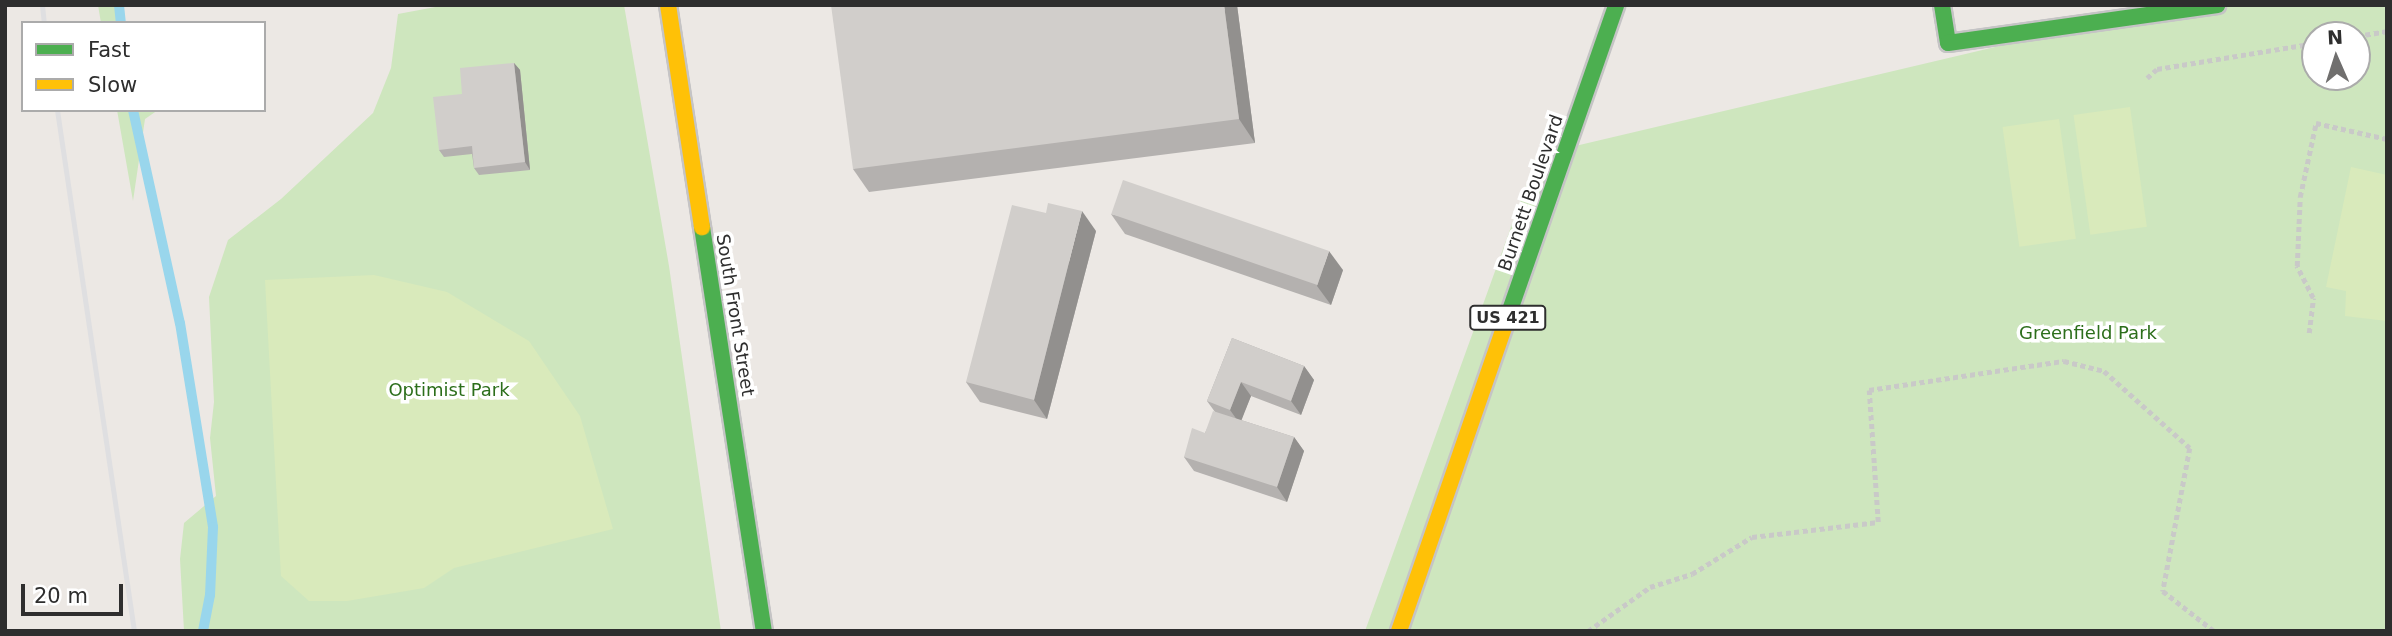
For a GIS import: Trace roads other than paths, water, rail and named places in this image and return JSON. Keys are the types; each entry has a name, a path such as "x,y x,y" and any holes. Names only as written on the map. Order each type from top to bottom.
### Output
{"main road":[{"name":"South Front Street","path":"668,5 764,631"},
{"name":"Burnett Boulevard","path":"1399,631 1616,5"},
{"path":"1942,5 1948,43 2217,5"}],"waterway":[{"path":"119,5 121,21"},
{"path":"133,112 180,323 213,527 210,595 203,631"}],"railway":[{"path":"42,5 44,21"},
{"path":"57,112 134,631"}],"park label":[{"name":"Greenfield Park","path":"2088,333"},
{"name":"Optimist Park","path":"449,390"}]}
